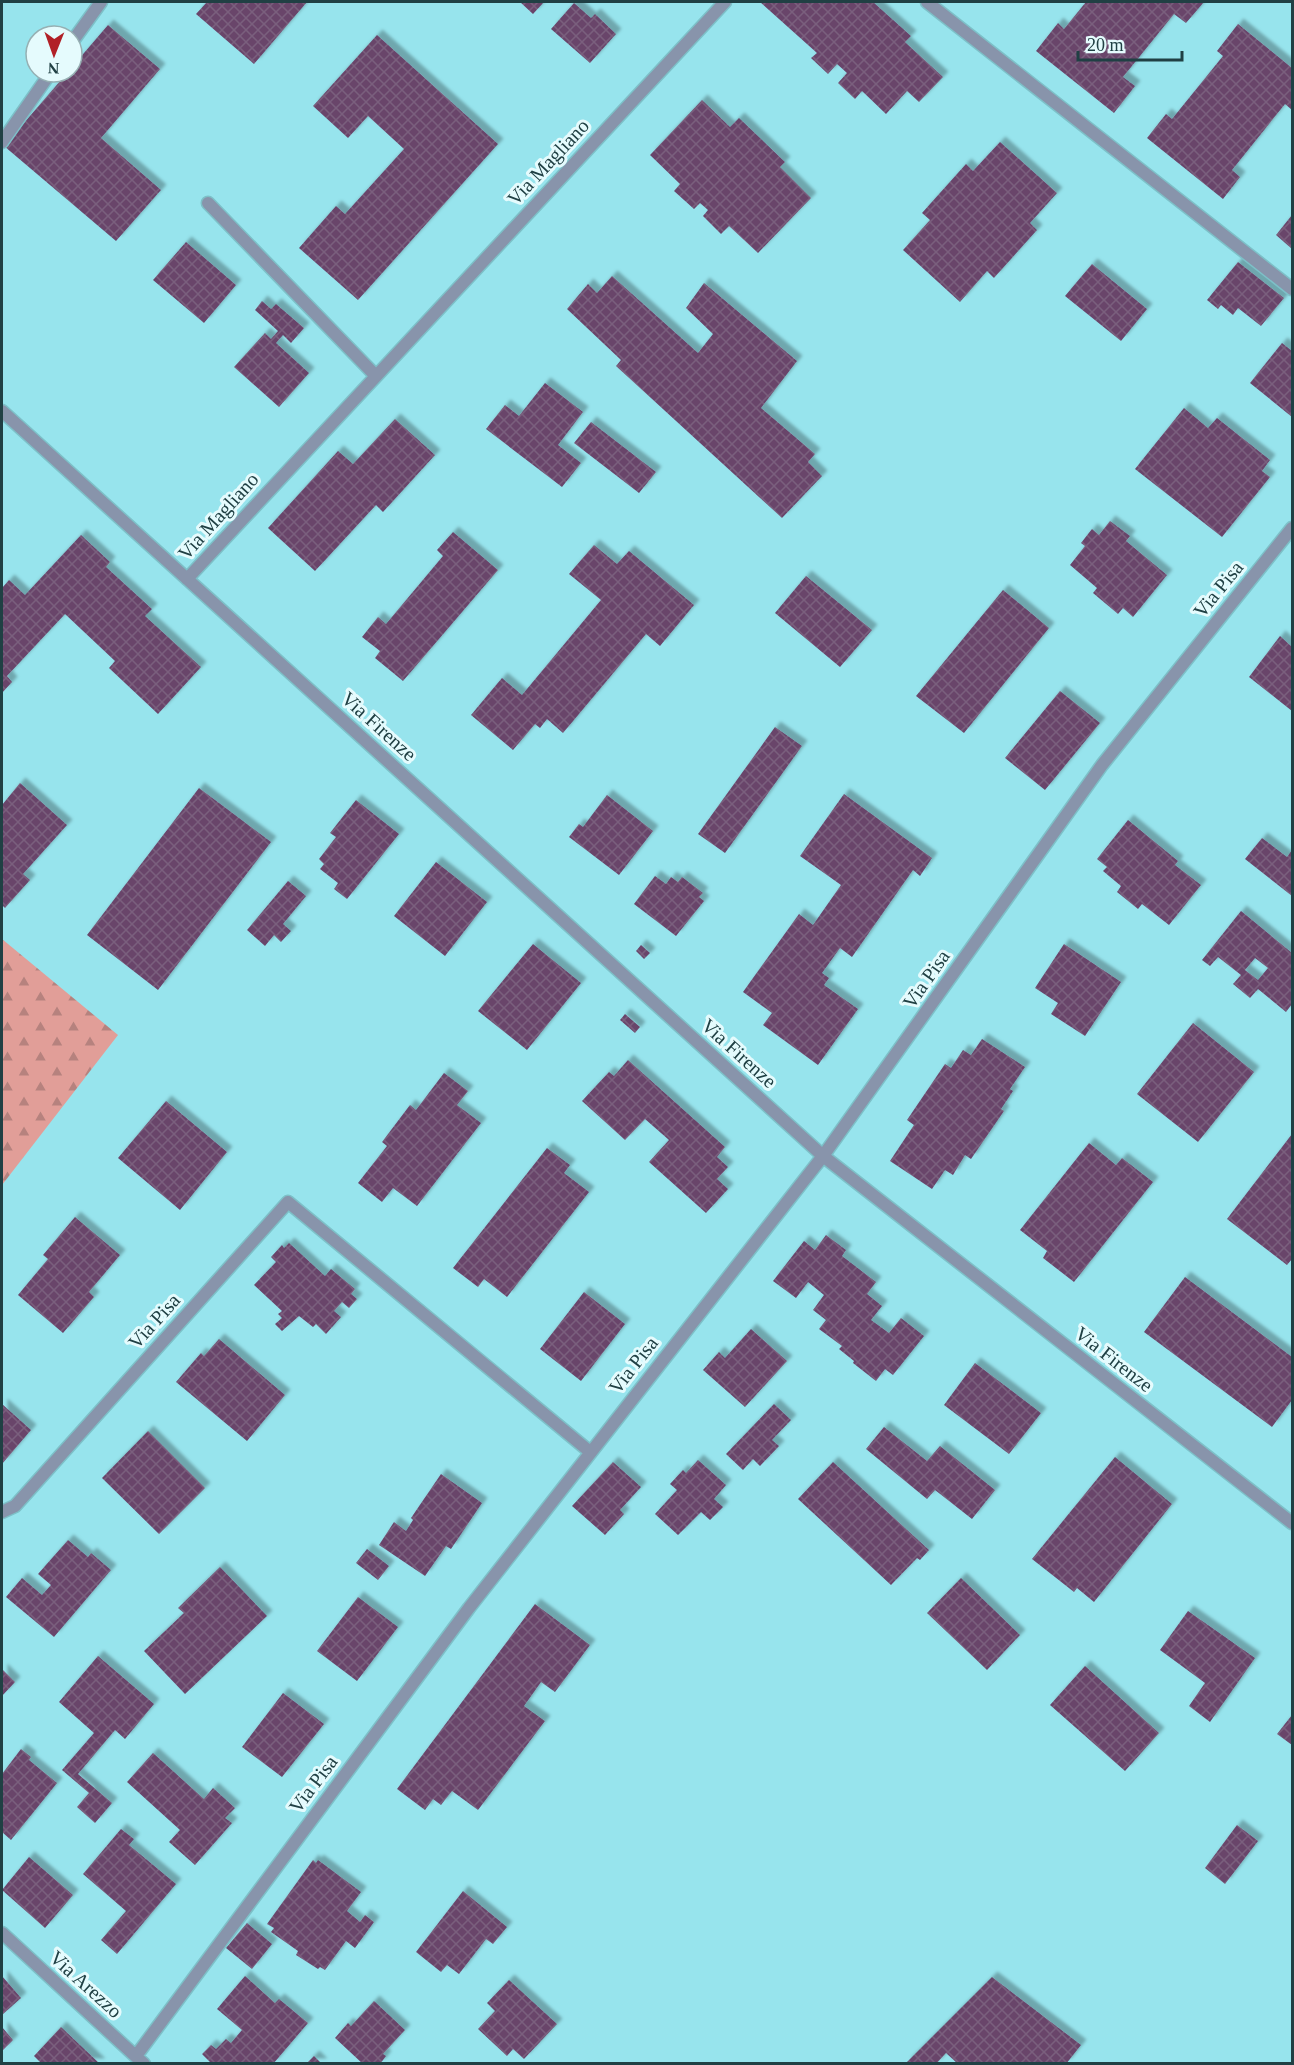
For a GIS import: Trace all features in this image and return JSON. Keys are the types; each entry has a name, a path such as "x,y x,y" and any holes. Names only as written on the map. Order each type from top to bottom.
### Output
{"street":[{"path":"84,25 101,2"},
{"name":"Via Magliano","path":"2,411 187,579 725,2"},
{"path":"927,2 1293,289"},
{"path":"2,142 43,84"},
{"path":"208,203 375,375"},
{"name":"Via Pisa","path":"140,2060 589,1451 824,1156 1102,765 1293,528"},
{"name":"Via Firenze","path":"187,579 824,1156 1293,1522"},
{"name":"Via Pisa","path":"2,1512 15,1506 288,1202 589,1451"},
{"name":"Via Arezzo","path":"2,1933 140,2060"}],"green space":[{"path":"2,939 118,1035 2,1185"}],"building":[{"path":"207,2 307,2 254,64 196,14"},
{"path":"520,2 544,2 533,14"},
{"path":"760,2 873,2 911,36 905,42 943,77 919,102 907,91 886,114 862,91 855,99 838,83 847,73 837,64 828,74 811,58 817,53"},
{"path":"1086,2 1204,2 1186,23 1174,14 1123,77 1135,86 1114,113 1036,51 1058,23 1064,29"},
{"path":"574,3 591,18 595,14 616,34 590,63 551,29"},
{"path":"1238,24 1292,68 1292,110 1285,104 1232,170 1240,177 1223,199 1147,138 1166,114 1172,119 1223,56 1217,51"},
{"path":"108,25 160,69 101,138 161,190 116,241 4,146 58,84 84,84 84,53"},
{"path":"377,35 498,144 358,300 299,248 336,206 345,214 404,149 368,116 348,138 313,106"},
{"path":"702,100 730,127 739,118 785,162 780,167 811,198 758,253 729,226 721,234 703,216 708,210 700,203 694,209 674,191 680,184 650,155"},
{"path":"1000,142 1057,193 1030,223 1037,230 994,278 987,271 960,302 903,250 930,220 922,213 966,164 973,171"},
{"path":"1292,215 1292,249 1276,235"},
{"path":"186,242 236,285 204,323 153,280"},
{"path":"1238,262 1284,298 1261,326 1238,308 1233,315 1221,305 1218,309 1207,300"},
{"path":"1092,264 1147,309 1121,341 1065,296"},
{"path":"612,276 698,353 713,334 686,308 704,283 797,361 761,408 815,454 808,462 822,476 782,518 616,366 621,360 567,309 588,284 597,293"},
{"path":"262,301 271,309 276,304 304,328 291,343 283,335 276,343 309,373 279,407 234,367 265,333 271,339 278,331 255,310"},
{"path":"1282,343 1292,351 1292,417 1250,383"},
{"path":"545,383 583,412 558,445 581,463 562,487 486,429 505,405 519,416"},
{"path":"1184,408 1208,428 1217,418 1270,460 1262,471 1270,477 1222,537 1135,469"},
{"path":"395,419 435,455 383,512 376,505 315,571 268,528 338,451 353,464"},
{"path":"591,422 656,472 639,493 574,443"},
{"path":"1110,521 1130,536 1126,541 1167,575 1133,617 1123,608 1118,614 1093,593 1097,588 1070,565 1085,546 1081,543 1092,529 1099,535"},
{"path":"453,532 498,570 403,681 375,658 380,651 362,637 378,617 386,624 443,556 437,550"},
{"path":"81,535 110,562 106,567 152,609 145,616 201,667 158,714 109,668 115,661 65,614 7,676 12,682 2,693 2,588 9,580 25,595"},
{"path":"594,545 617,564 629,551 694,605 660,646 646,634 563,733 547,719 540,728 535,724 513,750 471,715 502,678 522,695 601,600 569,574"},
{"path":"806,576 872,630 840,667 775,613"},
{"path":"1003,590 1049,628 964,733 916,696"},
{"path":"1280,636 1292,647 1292,711 1249,677"},
{"path":"1060,691 1100,723 1045,790 1005,758"},
{"path":"775,727 802,746 725,853 698,834"},
{"path":"20,783 67,825 23,874 30,880 5,908 2,905 2,805"},
{"path":"199,788 271,842 158,990 87,935"},
{"path":"844,794 932,858 920,876 913,870 852,957 840,948 822,973 829,978 824,985 858,1009 818,1065 763,1025 772,1013 743,992 799,914 813,925 841,885 800,856"},
{"path":"607,795 653,831 619,875 569,837 579,824 583,827"},
{"path":"356,800 399,834 347,899 334,889 338,883 320,869 324,864 319,859 336,837 330,833"},
{"path":"1128,820 1178,861 1175,865 1201,885 1169,925 1142,904 1138,909 1117,892 1121,886 1103,871 1107,867 1097,859"},
{"path":"1262,838 1287,857 1292,850 1292,896 1245,859"},
{"path":"436,862 487,902 445,956 394,916"},
{"path":"655,876 666,884 671,877 678,882 682,877 703,893 699,897 704,901 676,936 634,904"},
{"path":"288,881 306,896 283,924 291,931 281,942 274,935 265,946 247,930"},
{"path":"1241,911 1292,953 1292,1004 1286,1012 1258,989 1250,998 1233,984 1241,975 1218,957 1210,966 1202,960","holes":["1255,958 1268,968 1258,980 1245,970"]},
{"path":"533,944 581,983 527,1050 478,1011"},
{"path":"1064,944 1121,982 1085,1036 1051,1014 1058,1003 1035,988"},
{"path":"641,945 650,953 644,959 636,951"},
{"path":"625,1014 640,1027 635,1033 620,1020"},
{"path":"1193,1023 1254,1072 1198,1142 1137,1094"},
{"path":"982,1039 1025,1067 1010,1089 1013,1091 1001,1109 1004,1111 971,1159 965,1155 953,1175 945,1170 932,1189 890,1161 914,1125 907,1120 945,1064 951,1068 963,1050 971,1055"},
{"path":"628,1060 725,1147 717,1157 728,1167 717,1179 728,1189 706,1213 649,1162 669,1140 645,1119 625,1140 582,1101 609,1072 614,1076"},
{"path":"444,1073 468,1091 457,1105 481,1123 417,1206 393,1188 382,1202 358,1183 387,1146 382,1142 410,1105 416,1110"},
{"path":"166,1101 227,1152 180,1210 118,1158"},
{"path":"1292,1134 1292,1259 1287,1265 1227,1219"},
{"path":"1089,1143 1116,1165 1122,1158 1153,1182 1074,1282 1043,1258 1047,1251 1020,1230"},
{"path":"547,1148 570,1165 564,1173 589,1192 507,1297 484,1279 478,1287 453,1268"},
{"path":"75,1217 120,1255 89,1292 94,1297 63,1333 18,1295 48,1259 43,1255"},
{"path":"826,1235 846,1250 842,1256 876,1282 867,1294 882,1306 871,1320 889,1333 901,1318 924,1336 893,1375 885,1369 876,1381 839,1349 842,1346 819,1329 826,1320 813,1310 824,1295 808,1282 796,1298 773,1281 804,1241 815,1250"},
{"path":"289,1243 325,1276 331,1269 355,1289 351,1294 357,1299 349,1308 342,1302 334,1311 341,1317 326,1334 316,1324 313,1327 299,1316 282,1331 275,1324 282,1318 278,1314 282,1311 254,1285 276,1262 271,1257 282,1245 284,1248"},
{"path":"1185,1277 1292,1357 1292,1400 1272,1427 1144,1332"},
{"path":"584,1292 625,1324 581,1381 540,1349"},
{"path":"751,1329 787,1361 745,1407 703,1370 719,1352 725,1358"},
{"path":"219,1339 285,1395 247,1441 176,1382 201,1353 204,1356"},
{"path":"975,1363 1041,1413 1009,1454 944,1405"},
{"path":"2,1404 31,1430 2,1464"},
{"path":"774,1404 791,1420 772,1440 779,1446 760,1466 753,1459 743,1470 726,1454"},
{"path":"884,1427 927,1461 940,1446 995,1490 972,1519 935,1490 927,1499 866,1449"},
{"path":"148,1431 205,1488 159,1534 102,1478"},
{"path":"1115,1457 1172,1504 1094,1602 1077,1588 1074,1592 1032,1559"},
{"path":"698,1460 726,1485 714,1499 723,1507 710,1520 701,1512 678,1535 655,1514 677,1490 670,1484 683,1470 686,1473"},
{"path":"613,1462 641,1487 620,1510 624,1514 605,1535 572,1506"},
{"path":"833,1462 929,1550 920,1560 917,1558 891,1585 798,1499"},
{"path":"441,1474 482,1503 451,1549 446,1546 425,1576 379,1545 394,1522 406,1531 413,1520 411,1518"},
{"path":"68,1540 88,1557 91,1553 111,1570 54,1637 6,1597 22,1578 42,1595 51,1585 38,1574"},
{"path":"367,1549 389,1566 378,1580 356,1563"},
{"path":"220,1567 267,1616 185,1694 144,1651 184,1613 178,1608"},
{"path":"961,1578 1020,1635 987,1670 927,1613"},
{"path":"358,1597 398,1627 357,1681 317,1651"},
{"path":"535,1604 590,1645 555,1692 541,1682 524,1706 545,1721 478,1810 452,1791 441,1805 433,1799 425,1810 397,1789"},
{"path":"1188,1611 1255,1658 1210,1722 1189,1706 1205,1683 1160,1650"},
{"path":"98,1656 154,1704 125,1739 115,1730 78,1774 112,1803 95,1823 77,1807 89,1793 62,1770 94,1733 59,1702"},
{"path":"1085,1666 1159,1733 1125,1771 1050,1705"},
{"path":"2,1669 15,1682 2,1696"},
{"path":"283,1693 324,1724 282,1777 242,1747"},
{"path":"1292,1715 1292,1745 1277,1734"},
{"path":"21,1749 31,1757 29,1760 57,1783 11,1840 2,1832 2,1774"},
{"path":"153,1753 204,1799 213,1788 235,1808 225,1818 232,1823 195,1865 169,1842 180,1830 127,1782"},
{"path":"1237,1825 1258,1841 1225,1884 1205,1868"},
{"path":"121,1829 134,1839 129,1845 176,1884 117,1954 101,1940 126,1911 83,1874"},
{"path":"29,1857 73,1895 45,1928 2,1890"},
{"path":"313,1860 316,1863 318,1860 361,1892 347,1911 360,1922 365,1915 374,1922 355,1948 346,1941 325,1970 320,1967 318,1969 296,1955 298,1951 271,1932 274,1928 267,1924"},
{"path":"463,1891 507,1927 493,1944 486,1939 459,1974 447,1965 441,1972 416,1952"},
{"path":"247,1923 272,1944 252,1969 226,1948"},
{"path":"2,1976 21,1998 2,2015"},
{"path":"245,1976 275,2003 279,1999 308,2023 273,2064 212,2064 202,2054 211,2045 216,2049 226,2039 231,2043 242,2030 217,2009"},
{"path":"992,1977 1081,2045 1066,2064 958,2064 946,2053 936,2064 905,2064"},
{"path":"509,1980 557,2024 524,2059 513,2049 507,2056 478,2029 495,2011 487,2003"},
{"path":"374,2001 405,2030 383,2054 386,2056 380,2064 363,2064 335,2038 348,2023 351,2026"},
{"path":"2,2027 13,2040 2,2051"},
{"path":"61,2027 100,2064 42,2064 34,2056"},
{"path":"314,2056 322,2064 306,2064"}]}
